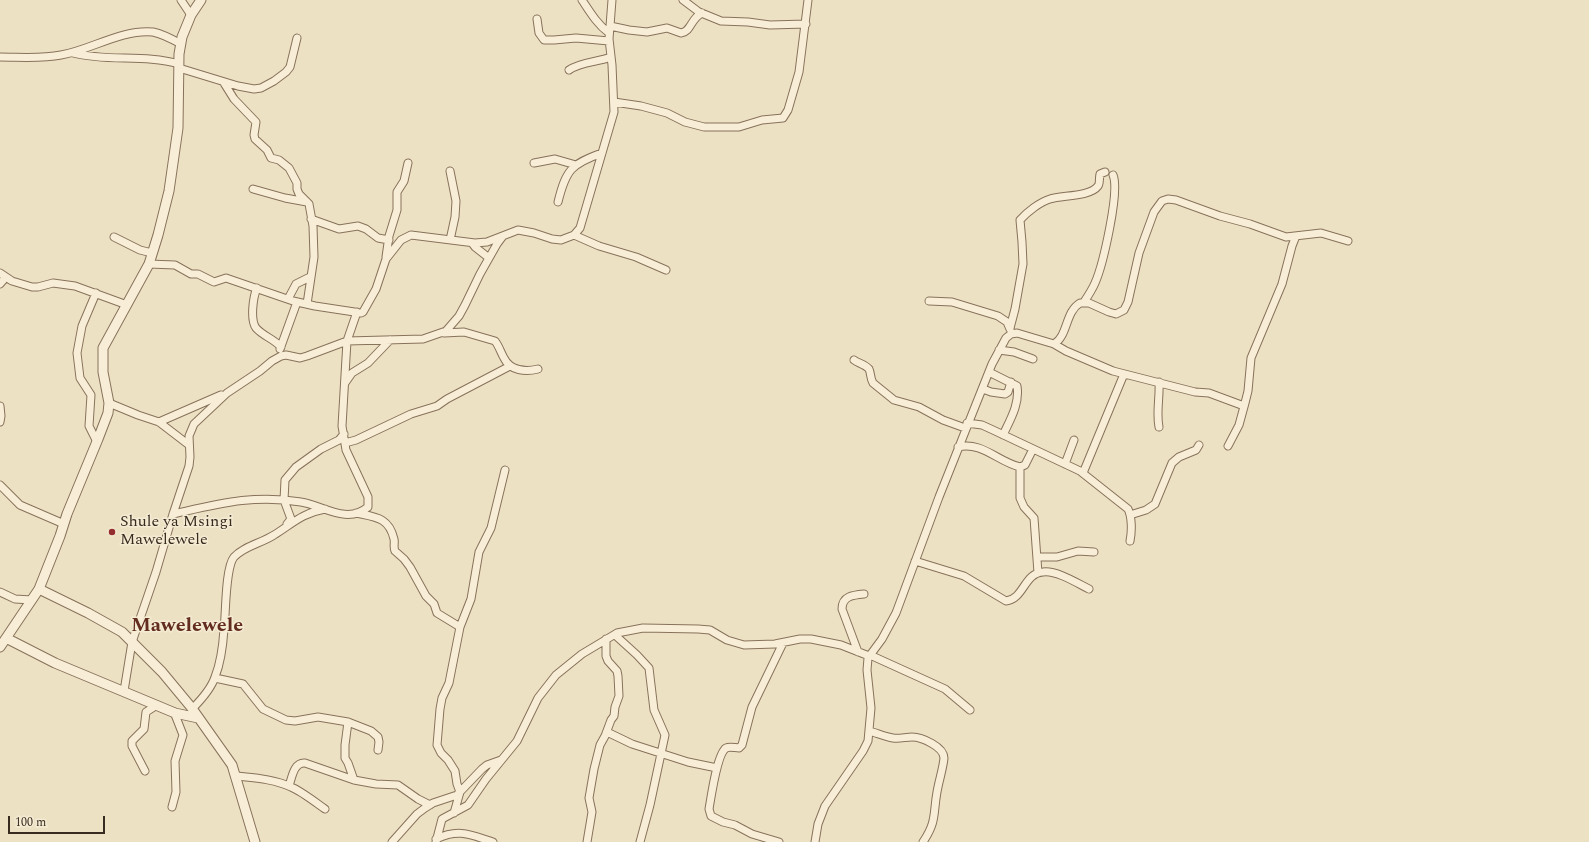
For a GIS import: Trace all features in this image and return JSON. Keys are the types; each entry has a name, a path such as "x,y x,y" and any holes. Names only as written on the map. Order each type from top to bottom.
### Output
{"street":[{"path":"181,0 191,15"},
{"path":"0,647 3,637 39,589 71,503 108,413 109,403 103,372 103,348 149,264 168,191 174,157 178,128 180,44 191,15 201,0"},
{"path":"582,0 602,28 609,29 647,32 667,28 682,33 688,30 694,18 702,13"},
{"path":"386,259 401,240 410,235 472,243 487,242 518,230 534,232 552,239 561,240 574,235 580,228 614,112 609,41 612,0"},
{"path":"683,0 702,13 714,19 727,22 748,22 770,25 806,24"},
{"path":"614,102 641,106 666,113 685,122 704,127 727,128 747,125 762,120 783,118 788,110 799,72 808,0"},
{"path":"537,19 539,34 544,40 576,38 609,41"},
{"path":"0,57 28,58 60,55 124,35 139,33 153,32 170,38 180,44"},
{"path":"72,52 88,57 163,59 224,83 254,89 260,88 274,81 286,72 290,66 297,38"},
{"path":"569,70 577,66 611,57"},
{"path":"224,83 234,99 256,122 254,135 258,142 267,150 272,158 280,160 288,168 297,183 299,194 308,202 313,234 314,258 306,304"},
{"path":"558,202 568,173 576,165 602,152"},
{"path":"534,163 555,159 576,165"},
{"path":"149,264 175,265 191,274 198,274 214,282 226,278 288,300 363,312 376,289 386,259 388,240 397,210 397,192 404,182 408,163"},
{"path":"450,172 456,201 456,217 450,240"},
{"path":"815,842 821,815 868,741 871,708 867,670 870,655 882,639 895,617 966,425 999,350 1011,331 1023,264 1020,220 1029,212 1050,199 1070,197 1096,188 1098,186 1100,174 1105,172"},
{"path":"1054,344 1059,340 1073,309 1076,305 1084,302 1095,284 1103,260 1114,196 1115,182 1113,174"},
{"path":"253,189 285,198 308,202"},
{"path":"1084,302 1116,314 1124,310 1128,302 1143,242 1154,212 1162,201 1168,199 1176,200 1220,216 1286,236 1321,233 1348,241"},
{"path":"311,220 339,229 358,226 366,229 378,238 388,240"},
{"path":"440,334 448,329 458,316 489,258 504,235"},
{"path":"574,235 599,246 636,257 666,270"},
{"path":"1228,446 1238,425 1248,391 1251,358 1282,284 1296,236"},
{"path":"114,237 140,250 152,253"},
{"path":"472,243 489,258"},
{"path":"0,284 3,275 12,281 32,287 53,283 75,286 126,305"},
{"path":"288,300 296,284 310,277"},
{"path":"257,288 253,300 254,325 276,341 281,347"},
{"path":"96,293 82,326 77,353 80,378 91,395 89,426 97,442"},
{"path":"929,301 952,302 998,316 1007,322 1011,331 1054,344 1096,365 1124,374 1195,392 1209,393 1244,406"},
{"path":"276,358 297,302"},
{"path":"173,514 232,501 267,498 314,504 345,515 356,513 368,507 368,497 355,472 345,444 342,426 347,341 357,312"},
{"path":"124,691 132,642 156,572 189,466 189,436 194,424 227,393 276,358 286,356 300,358 347,341 423,339 440,334 464,332 495,341 506,363 510,366 521,370 538,369"},
{"path":"344,385 352,373 368,363 390,340"},
{"path":"999,350 1014,352 1033,359"},
{"path":"854,360 867,367 869,370 870,380 894,400 919,408 943,420 966,425 982,425 1083,473 1128,508 1132,534 1130,541"},
{"path":"345,444 411,414 437,406 447,399 510,366"},
{"path":"989,372 1017,386 1018,399 1003,435"},
{"path":"1083,473 1124,374"},
{"path":"983,389 1005,394 1008,392 1011,382"},
{"path":"1159,382 1160,391 1157,418 1159,427"},
{"path":"159,422 227,393"},
{"path":"109,403 159,422 189,445"},
{"path":"0,406 2,416 0,422"},
{"path":"286,526 291,519 284,500 284,484 289,474 296,467 321,450 339,440 344,434"},
{"path":"1065,464 1074,440"},
{"path":"1130,515 1146,510 1155,504 1172,463 1179,457 1196,450 1199,445"},
{"path":"958,447 968,446 982,449 1020,467"},
{"path":"1020,467 1025,465 1033,449"},
{"path":"1020,467 1020,498 1024,507 1034,518 1038,573"},
{"path":"454,813 460,792 457,784 456,771 448,760 441,754 437,745 441,704 449,683 460,627 471,598 479,552 491,528 505,470"},
{"path":"0,485 20,505 64,524"},
{"path":"192,709 203,697 215,678 221,655 227,579 232,559 241,552 274,535 306,514 326,509"},
{"path":"356,513 377,518 390,526 394,540 394,551 404,559 410,567 426,596 434,604 437,613 460,627"},
{"path":"1038,557 1057,557 1078,551 1094,552"},
{"path":"915,561 964,576 1006,601 1018,596 1028,580 1042,572 1050,572 1089,589"},
{"path":"39,589 122,632 162,672 192,709 227,757 236,776 255,842"},
{"path":"0,592 15,599 32,600"},
{"path":"858,652 842,610 842,604 846,598 864,594"},
{"path":"436,841 442,819 468,805 486,779 517,741 538,698 556,675 582,654 615,634 627,630 643,628 698,628 710,630 727,640 744,645 775,644 800,639 817,640 841,645 870,655 945,689 970,710"},
{"path":"615,634 647,665 650,671 650,685 654,710 665,734 662,753 640,842"},
{"path":"3,637 55,663 174,712 198,718"},
{"path":"587,842 592,812 589,798 592,781 600,745 614,716 615,706 619,695 618,673 610,665 606,656 606,640"},
{"path":"779,842 752,834 734,824 723,822 711,816 710,809 720,756 726,748 739,748 742,745 752,707 783,643"},
{"path":"215,678 243,684 263,709 286,720 295,721 318,717 348,722 375,733 379,742 378,750"},
{"path":"145,771 132,746 132,741 144,729 146,712 157,705"},
{"path":"172,807 176,792 175,761 183,735 174,712"},
{"path":"348,722 344,745 344,758 348,763 354,780"},
{"path":"869,731 893,738 921,738 944,752 943,768 937,791 935,817 924,842"},
{"path":"607,732 620,739 688,762 717,768"},
{"path":"392,842 417,814 430,805 452,798 487,765 501,760"},
{"path":"289,786 297,765 301,762 354,780 376,784 398,785 418,799 430,805"},
{"path":"236,776 269,780 289,786 315,801 325,809"},
{"path":"436,841 450,833 463,833 493,842"}],"place":[{"name":"Shule ya Msingi Mawelewele","path":"112,532"}],"district":[{"name":"Mawelewele","path":"187,627"}]}
